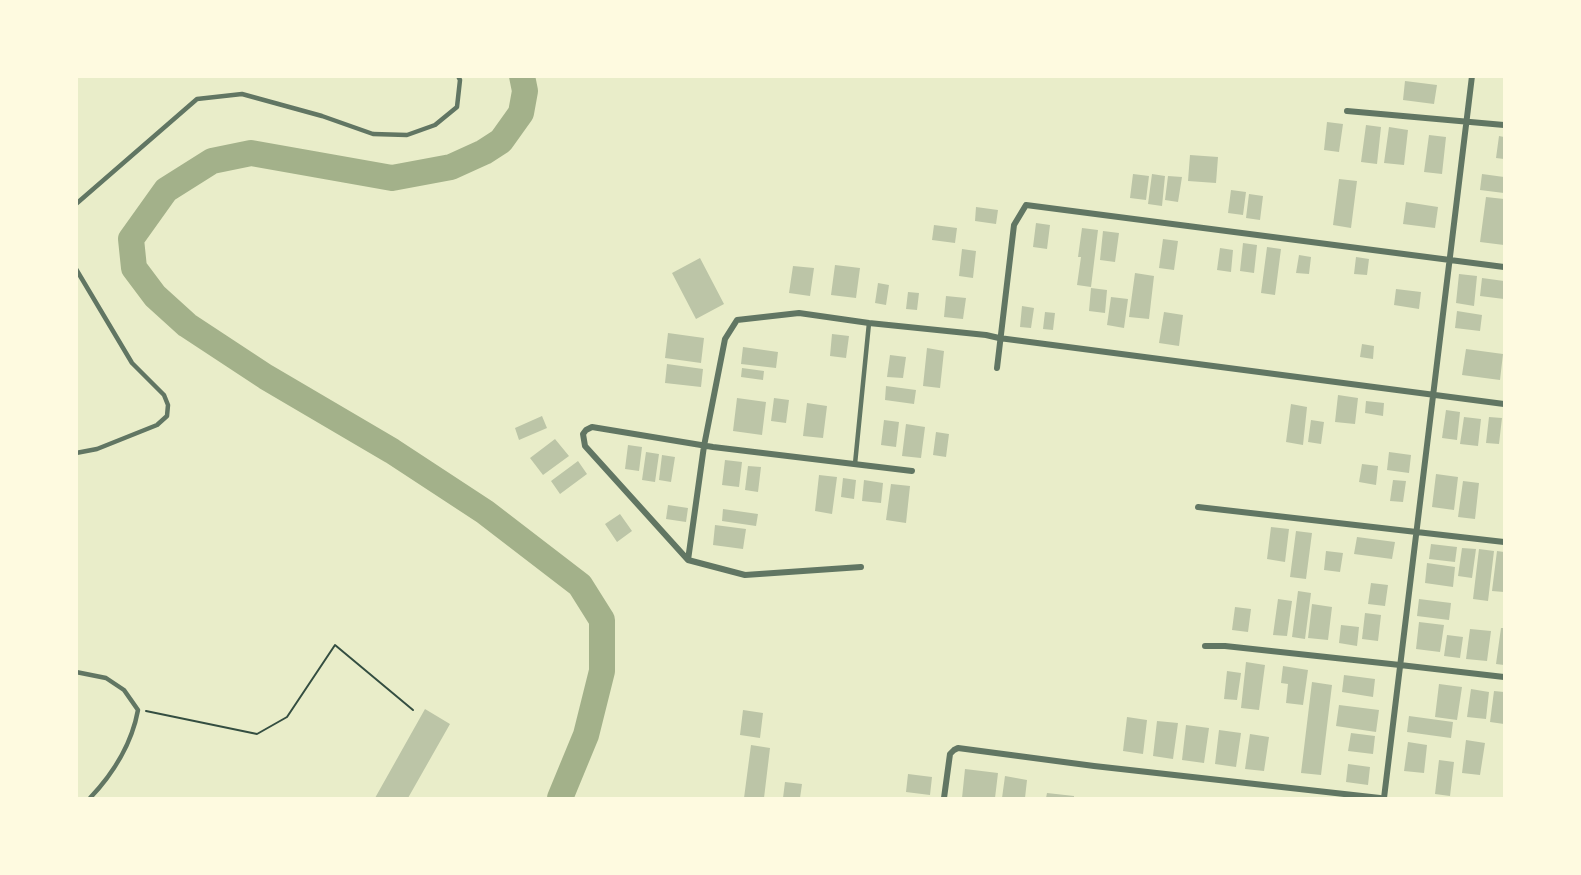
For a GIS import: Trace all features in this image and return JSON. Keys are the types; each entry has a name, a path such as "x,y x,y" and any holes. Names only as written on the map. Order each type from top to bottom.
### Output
{"street":[{"path":"945,798 950,754 958,748 1094,766 1382,798 1472,76"},
{"path":"1347,111 1504,125"},
{"path":"997,368 1014,225 1026,205 1504,267"},
{"path":"688,560 704,446 725,339 737,320 799,313 986,335 1504,405"},
{"path":"861,567 744,575 688,560 585,446 583,434 586,429 592,427 704,446 912,471"},
{"path":"1198,507 1504,542"},
{"path":"1205,646 1225,646 1400,664 1504,678"}],"lane":[{"path":"76,204 196,99 242,94 322,116 373,134 406,135 435,124 457,107 460,80 458,76"},
{"path":"76,269 132,363 164,395 168,405 167,416 157,425 97,449 76,453"},
{"path":"855,465 869,323"},
{"path":"76,672 106,678 124,690 138,710 129,742 102,786 90,798"}],"path":[{"path":"138,710 257,734 286,717 334,645 413,710"}],"building":[{"path":"1405,81 1437,85 1434,104 1403,100"},
{"path":"1327,122 1343,124 1339,152 1324,150"},
{"path":"1366,125 1381,127 1377,164 1361,162"},
{"path":"1389,127 1408,130 1404,165 1384,163"},
{"path":"1429,135 1446,137 1442,174 1424,172"},
{"path":"1499,136 1504,137 1504,159 1496,158"},
{"path":"1190,155 1218,157 1216,183 1188,181"},
{"path":"1133,174 1149,176 1146,200 1130,198"},
{"path":"1152,174 1165,176 1162,206 1148,204"},
{"path":"1482,174 1504,177 1504,193 1480,190"},
{"path":"1168,176 1182,177 1178,202 1165,200"},
{"path":"1339,179 1357,181 1351,228 1333,225"},
{"path":"1231,190 1246,192 1243,215 1228,213"},
{"path":"1249,194 1263,196 1260,220 1246,218"},
{"path":"1486,197 1504,199 1504,245 1480,242"},
{"path":"1406,202 1438,207 1435,228 1403,224"},
{"path":"976,207 998,210 996,224 975,221"},
{"path":"1036,223 1050,225 1047,249 1033,247"},
{"path":"934,225 957,228 955,243 932,240"},
{"path":"1082,228 1098,230 1091,287 1077,285"},
{"path":"1103,231 1119,233 1115,262 1100,260"},
{"path":"1163,239 1178,241 1174,270 1159,268"},
{"path":"1243,243 1257,245 1254,273 1240,271"},
{"path":"1267,247 1281,249 1275,295 1261,293"},
{"path":"1220,248 1233,250 1231,272 1217,270"},
{"path":"962,249 976,251 973,278 959,276"},
{"path":"1299,255 1311,257 1309,274 1296,273"},
{"path":"1356,257 1369,259 1367,275 1354,274"},
{"path":"700,258 724,304 696,319 672,273"},
{"path":"835,265 860,268 856,298 831,295"},
{"path":"793,266 814,268 810,296 789,293"},
{"path":"1135,273 1154,276 1149,319 1129,317"},
{"path":"1459,274 1477,276 1474,306 1456,303"},
{"path":"1482,278 1504,281 1504,299 1480,296"},
{"path":"878,283 889,285 886,305 875,303"},
{"path":"1091,288 1107,290 1105,313 1089,311"},
{"path":"1396,289 1421,292 1419,309 1394,305"},
{"path":"908,292 919,293 917,310 906,309"},
{"path":"946,296 966,298 963,319 944,317"},
{"path":"1111,297 1128,299 1124,328 1107,325"},
{"path":"1022,306 1034,308 1031,328 1020,327"},
{"path":"1457,311 1482,315 1480,331 1455,328"},
{"path":"1045,312 1055,313 1053,330 1043,329"},
{"path":"1164,312 1183,315 1179,346 1159,343"},
{"path":"668,333 704,338 701,363 665,358"},
{"path":"832,334 849,336 846,358 830,356"},
{"path":"1362,344 1374,346 1373,359 1360,357"},
{"path":"743,347 778,352 776,368 741,364"},
{"path":"927,348 944,351 940,388 923,386"},
{"path":"1466,349 1503,354 1500,380 1462,375"},
{"path":"890,355 906,357 903,378 887,377"},
{"path":"667,364 703,369 701,387 665,383"},
{"path":"742,368 764,371 763,380 741,377"},
{"path":"886,386 916,390 914,404 885,400"},
{"path":"1338,395 1358,398 1355,424 1335,422"},
{"path":"737,398 766,402 762,435 733,431"},
{"path":"774,398 789,400 786,423 771,421"},
{"path":"1366,401 1384,403 1383,416 1365,413"},
{"path":"807,403 827,406 823,438 803,436"},
{"path":"1291,404 1307,407 1303,445 1286,442"},
{"path":"1446,410 1460,412 1457,440 1442,438"},
{"path":"542,416 547,428 519,440 515,428"},
{"path":"1464,417 1481,419 1478,446 1460,444"},
{"path":"1489,417 1502,418 1499,444 1486,443"},
{"path":"884,420 899,422 896,447 881,445"},
{"path":"1311,420 1324,422 1321,444 1308,442"},
{"path":"906,424 925,427 921,458 902,456"},
{"path":"936,432 949,434 946,457 933,455"},
{"path":"555,439 569,456 543,475 530,458"},
{"path":"628,445 642,447 639,471 625,469"},
{"path":"646,452 659,454 655,482 642,480"},
{"path":"1389,452 1411,455 1409,473 1387,470"},
{"path":"662,455 675,457 671,482 659,480"},
{"path":"725,460 742,462 739,487 722,485"},
{"path":"578,461 587,474 560,494 551,481"},
{"path":"1362,464 1378,466 1376,485 1359,482"},
{"path":"748,466 761,467 758,492 745,490"},
{"path":"1436,474 1458,477 1454,510 1432,507"},
{"path":"819,475 837,477 832,514 815,511"},
{"path":"843,478 856,480 854,499 841,497"},
{"path":"864,480 883,483 881,503 862,501"},
{"path":"1393,480 1406,481 1403,502 1390,501"},
{"path":"1463,481 1479,483 1475,519 1458,517"},
{"path":"891,484 910,486 906,523 886,520"},
{"path":"668,505 688,508 686,522 666,519"},
{"path":"723,509 758,514 756,526 722,521"},
{"path":"620,514 632,531 617,542 605,524"},
{"path":"715,525 746,529 743,549 713,545"},
{"path":"1271,527 1289,529 1285,562 1267,559"},
{"path":"1296,531 1312,533 1306,579 1290,577"},
{"path":"1357,537 1395,542 1392,559 1354,554"},
{"path":"1431,544 1457,547 1455,562 1429,559"},
{"path":"1462,548 1476,549 1472,578 1458,576"},
{"path":"1479,549 1494,551 1488,601 1473,599"},
{"path":"1326,551 1343,553 1340,572 1324,570"},
{"path":"1497,551 1504,552 1504,592 1492,591"},
{"path":"1427,563 1455,567 1453,587 1425,583"},
{"path":"1371,583 1388,585 1385,606 1368,604"},
{"path":"1298,591 1311,593 1305,639 1292,637"},
{"path":"1278,599 1292,601 1287,636 1273,635"},
{"path":"1419,599 1451,603 1449,620 1417,616"},
{"path":"1312,604 1332,607 1328,640 1308,638"},
{"path":"1235,607 1251,609 1248,632 1232,630"},
{"path":"1365,613 1381,615 1378,641 1362,639"},
{"path":"1419,622 1444,625 1440,652 1416,649"},
{"path":"1341,625 1359,627 1357,646 1339,643"},
{"path":"1501,628 1504,628 1504,665 1496,664"},
{"path":"1470,629 1491,631 1487,661 1466,659"},
{"path":"1447,635 1463,637 1460,658 1444,656"},
{"path":"1246,662 1265,665 1259,710 1241,708"},
{"path":"1283,666 1308,670 1303,705 1286,703 1288,684 1281,683"},
{"path":"1227,671 1241,673 1237,700 1224,699"},
{"path":"1344,675 1375,679 1373,697 1342,692"},
{"path":"1312,682 1332,685 1321,775 1301,773"},
{"path":"1439,684 1462,687 1457,720 1435,717"},
{"path":"1471,689 1489,692 1486,719 1467,717"},
{"path":"1494,691 1504,692 1504,724 1490,722"},
{"path":"1339,705 1379,710 1376,732 1336,726"},
{"path":"425,709 450,724 408,798 375,798"},
{"path":"743,710 763,713 760,738 740,735"},
{"path":"1409,716 1453,722 1451,738 1407,732"},
{"path":"1127,717 1147,720 1143,754 1123,751"},
{"path":"1157,721 1178,723 1173,759 1153,756"},
{"path":"1186,725 1209,728 1204,763 1182,760"},
{"path":"1219,730 1241,733 1236,767 1215,764"},
{"path":"1351,733 1375,736 1373,754 1348,751"},
{"path":"1250,734 1269,737 1264,771 1245,769"},
{"path":"1466,740 1485,743 1480,775 1462,773"},
{"path":"1408,742 1427,745 1424,773 1404,771"},
{"path":"751,745 770,748 764,798 744,798"},
{"path":"1439,760 1454,762 1450,796 1435,794"},
{"path":"1348,764 1370,767 1368,785 1346,782"},
{"path":"965,769 998,773 995,798 962,798"},
{"path":"908,774 932,777 930,795 906,792"},
{"path":"1005,776 1027,780 1025,798 1002,798"},
{"path":"785,782 802,784 800,798 783,798"},
{"path":"1047,793 1074,796 1074,798 1046,798"}],"waterway":[{"path":"522,76 525,91 521,113 501,141 484,152 451,167 392,178 251,153 212,161 166,190 131,239 134,268 155,296 187,325 266,377 392,451 485,512 580,585 602,620 602,671 586,735 560,798"}]}
